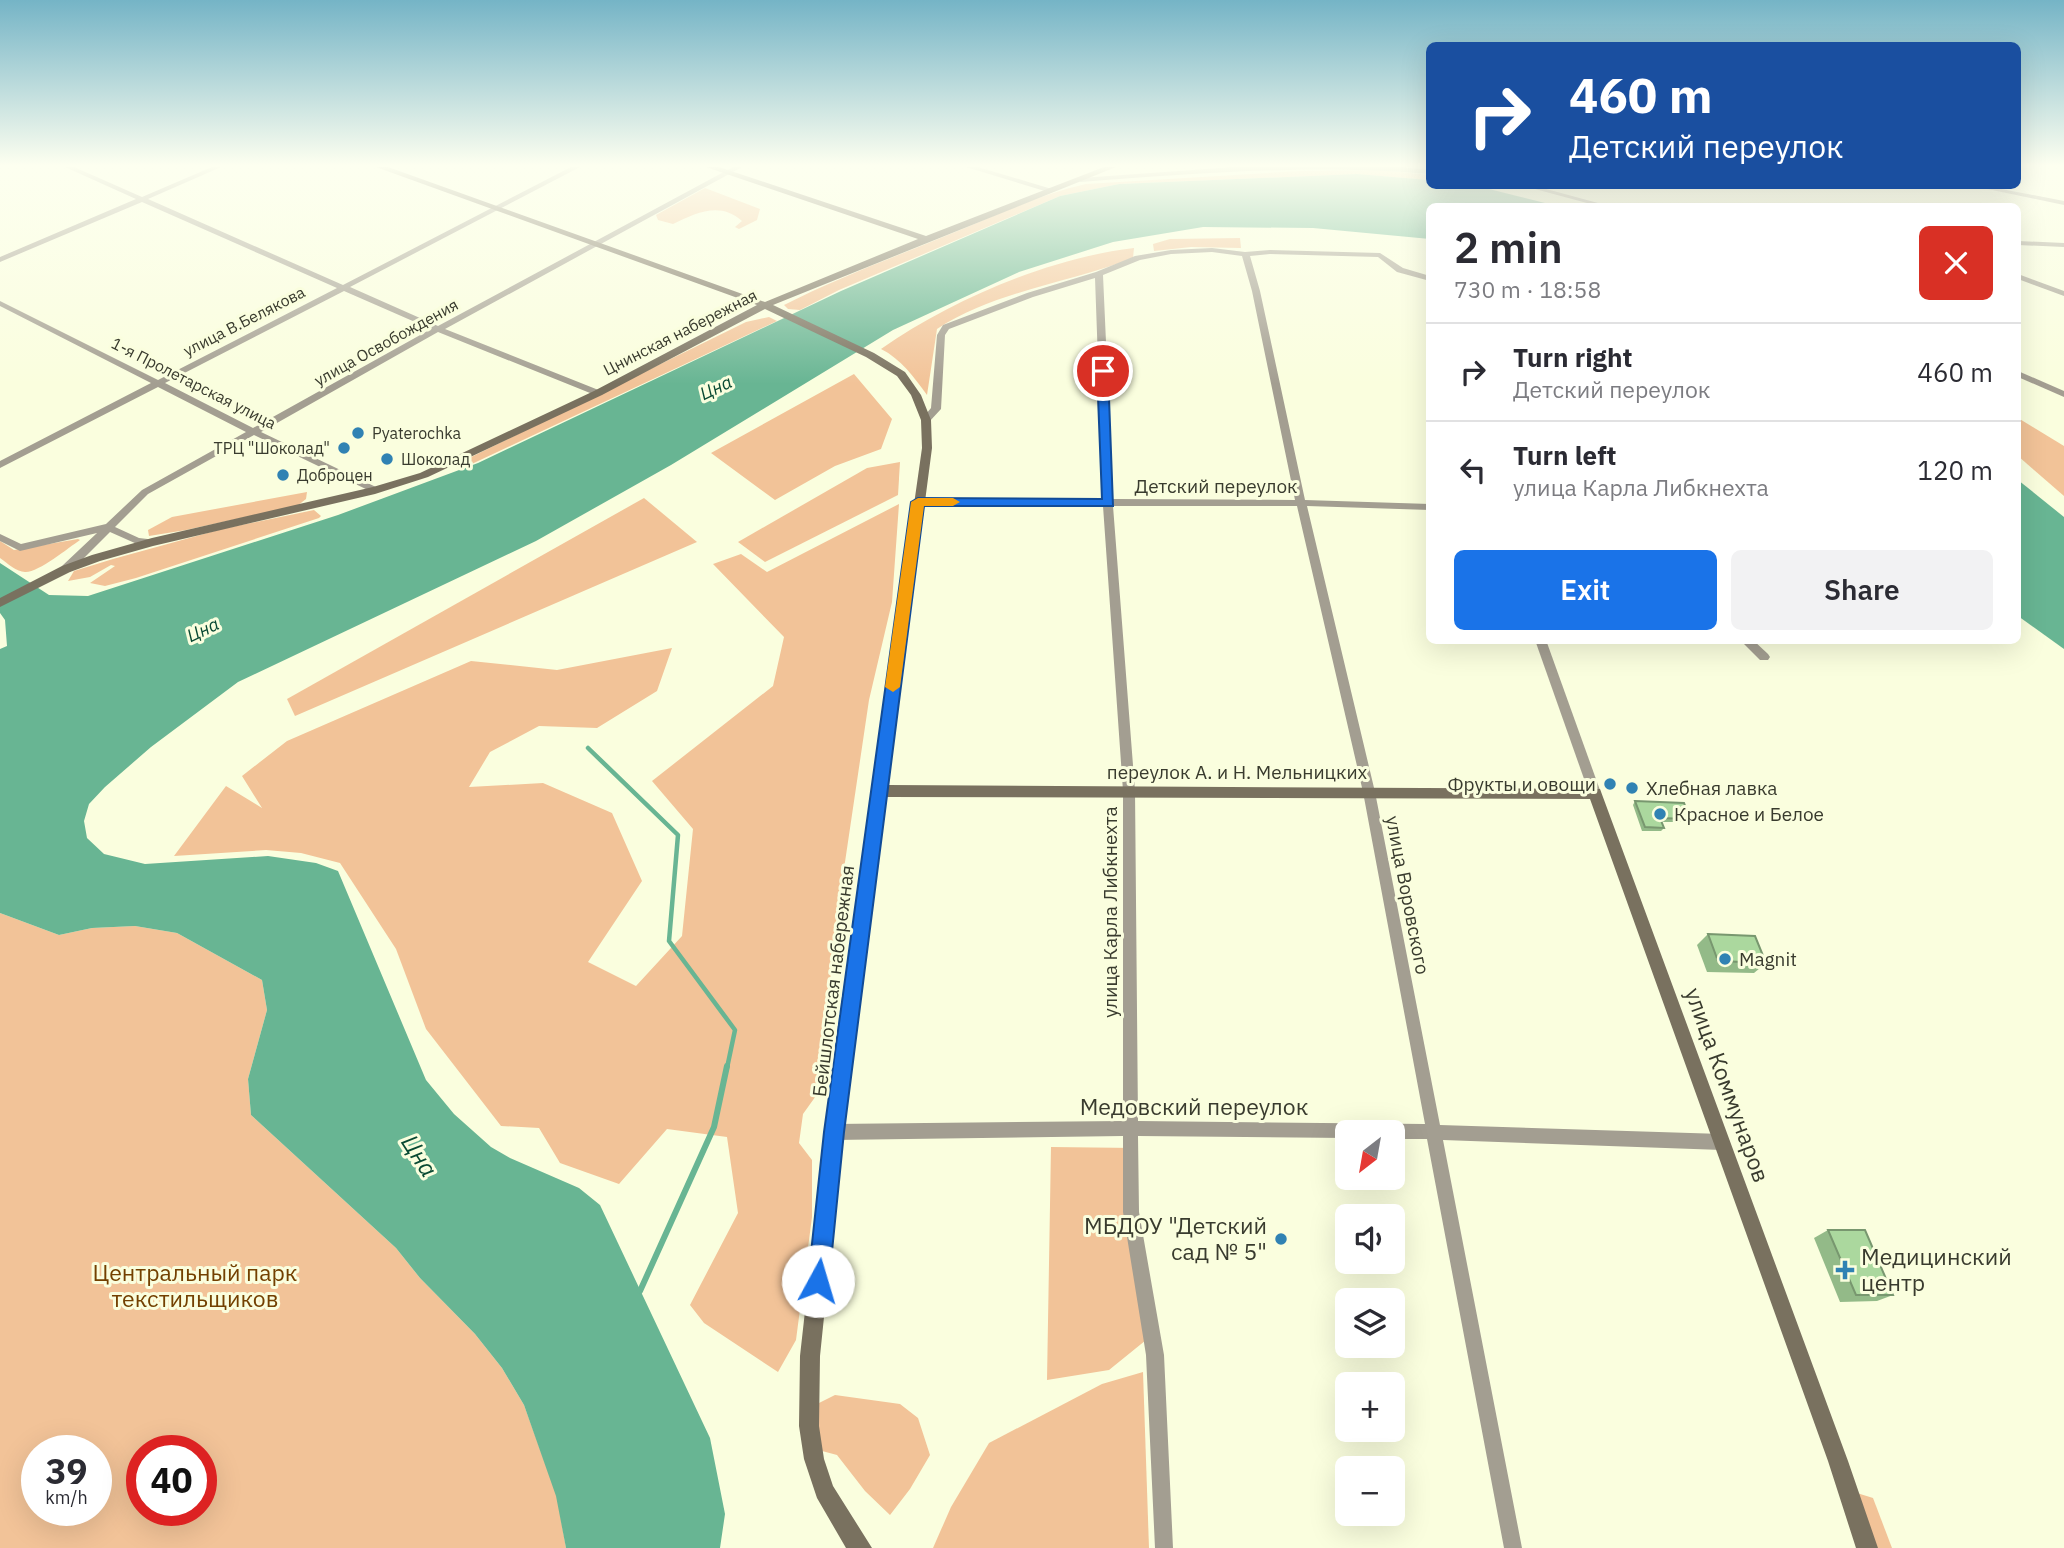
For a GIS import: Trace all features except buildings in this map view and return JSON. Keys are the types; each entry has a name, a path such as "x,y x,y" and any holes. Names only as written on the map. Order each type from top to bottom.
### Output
{"street":[{"path":"0,260 48,239"},
{"path":"232,239 438,329 598,393"},
{"name":"улица В.Белякова","path":"0,465 433,239"},
{"name":"Бейшлотская набережная","path":"579,239 765,305 870,355 901,374 916,395 926,421 927,448 834,1132 810,1356 809,1426 814,1459 824,1492 854,1545"},
{"name":"улица Освобождения","path":"66,569 145,492 606,239"},
{"name":"Цнинская набережная","path":"0,603 66,569 152,542 374,490 424,475 598,393 765,305 925,239"},
{"path":"2021,243 2064,245"},
{"name":"Бейшлотская набережная","path":"926,421 936,409 940,335 946,327 1138,258 1212,250 1245,254 1270,252 1380,255 1400,270 1426,278"},
{"name":"улица Воровского","path":"1245,254 1256,291 1301,503 1368,792 1513,1548"},
{"name":"улица Карла Либкнехта","path":"1099,274 1108,503 1129,792 1131,1212 1155,1355 1164,1548"},
{"path":"2021,277 2064,294"},
{"name":"1-я Пролетарская улица","path":"0,303 374,490"},
{"path":"2021,374 2064,394"},
{"name":"Детский переулок","path":"918,502 1301,503 1426,507"},
{"path":"0,537 20,548 107,527 137,541 152,542"},
{"name":"улица Коммунаров","path":"1541,644 1867,1548"},
{"path":"1749,644 1764,657"},
{"name":"переулок А. и Н. Мельницких","path":"879,791 1595,793"},
{"name":"Медовский переулок","path":"834,1132 1130,1128 1435,1132 1722,1143"}],"green space":[{"path":"936,239 958,239 839,290 800,310 788,309 784,305"},
{"path":"1169,239 1240,239 1241,248 1191,247 1154,251 1153,244"},
{"path":"1134,248 1133,258 983,305 937,329 927,395 901,363 881,349 938,314 1002,284 1068,261"},
{"path":"769,317 777,321 459,470 457,464 746,322"},
{"path":"854,374 892,419 881,449 835,466 775,500 711,453"},
{"path":"2021,420 2064,446 2064,496 2021,459"},
{"path":"900,462 898,495 765,562 738,542 867,468"},
{"path":"307,492 306,499 297,506 149,536 148,530 172,517"},
{"path":"644,498 697,542 295,716 287,699"},
{"path":"899,504 892,602 869,700 837,916 818,1093 803,1114 799,1143 812,1160 812,1217 796,1340 778,1372 704,1323 690,1305 738,1213 727,1137 667,1129 619,1184 560,1163 539,1128 501,1126 426,1029 396,949 340,863 301,853 266,850 174,856 226,786 262,808 242,776 287,741 471,661 557,670 672,648 657,691 597,728 539,726 490,752 469,787 543,783 612,813 642,881 588,962 636,986 682,936 693,829 652,781 773,686 784,637 713,564 741,554 767,572"},
{"path":"314,510 321,516 319,518 136,578 105,586 90,583 115,566 111,565 90,577 68,581 74,571 113,559 222,529"},
{"path":"80,540 53,559 31,571 19,571 0,558 0,541 14,550"},
{"name":"Центральный парк текстильщиков","path":"0,913 59,935 92,928 135,926 177,933 262,980 267,1010 248,1079 251,1115 396,1248 420,1278 475,1334 502,1368 524,1405 557,1496 566,1548 0,1548"},
{"path":"1051,1147 1136,1148 1128,1212 1151,1336 1109,1370 1047,1380"},
{"path":"1143,1372 1149,1548 933,1548 951,1507 989,1443 1102,1384"},
{"path":"835,1395 900,1404 918,1418 930,1455 910,1489 890,1515 865,1491 837,1455 822,1451 816,1419 819,1403"},
{"path":"1857,1493 1873,1498 1892,1548 1865,1548"}],"water":[{"name":"Цна","path":"960,239 1130,239 1019,272 893,330 671,465 536,541 238,682 151,747 105,787 89,804 84,821 87,838 104,854 145,864 268,856 316,863 338,871 426,1080 454,1114 491,1147 579,1188 600,1205 710,1438 725,1514 720,1548 566,1548 556,1496 524,1405 502,1368 475,1334 420,1278 396,1248 251,1115 248,1079 267,1010 262,980 177,933 135,926 92,928 59,935 0,913 0,649 7,646 5,620 0,613 0,563 49,595 88,596 338,515 478,463 841,291"},
{"path":"2021,482 2064,517 2064,649 2021,618"}],"waterway":[{"path":"588,748 678,835 669,941 735,1030 727,1068"},
{"path":"640,1291 714,1127 727,1066"}],"slow traffic":[{"path":"893,687 918,502 953,502"}],"place":[{"name":"Pyaterochka","path":"358,433"},
{"name":"ТРЦ \"Шоколад\"","path":"344,448"},
{"name":"Шоколад","path":"387,459"},
{"name":"Доброцен","path":"283,475"},
{"name":"Фрукты и овощи","path":"1610,784"},
{"name":"Хлебная лавка","path":"1632,788"},
{"name":"Красное и Белое","path":"1660,814"},
{"name":"Magnit","path":"1725,959"},
{"name":"МБДОУ \"Детский сад № 5\"","path":"1281,1239"},
{"name":"Медицинский центр","path":"1845,1270"}],"route":[{"path":"818,1281 834,1132 918,502 1108,503 1103,371"}]}
